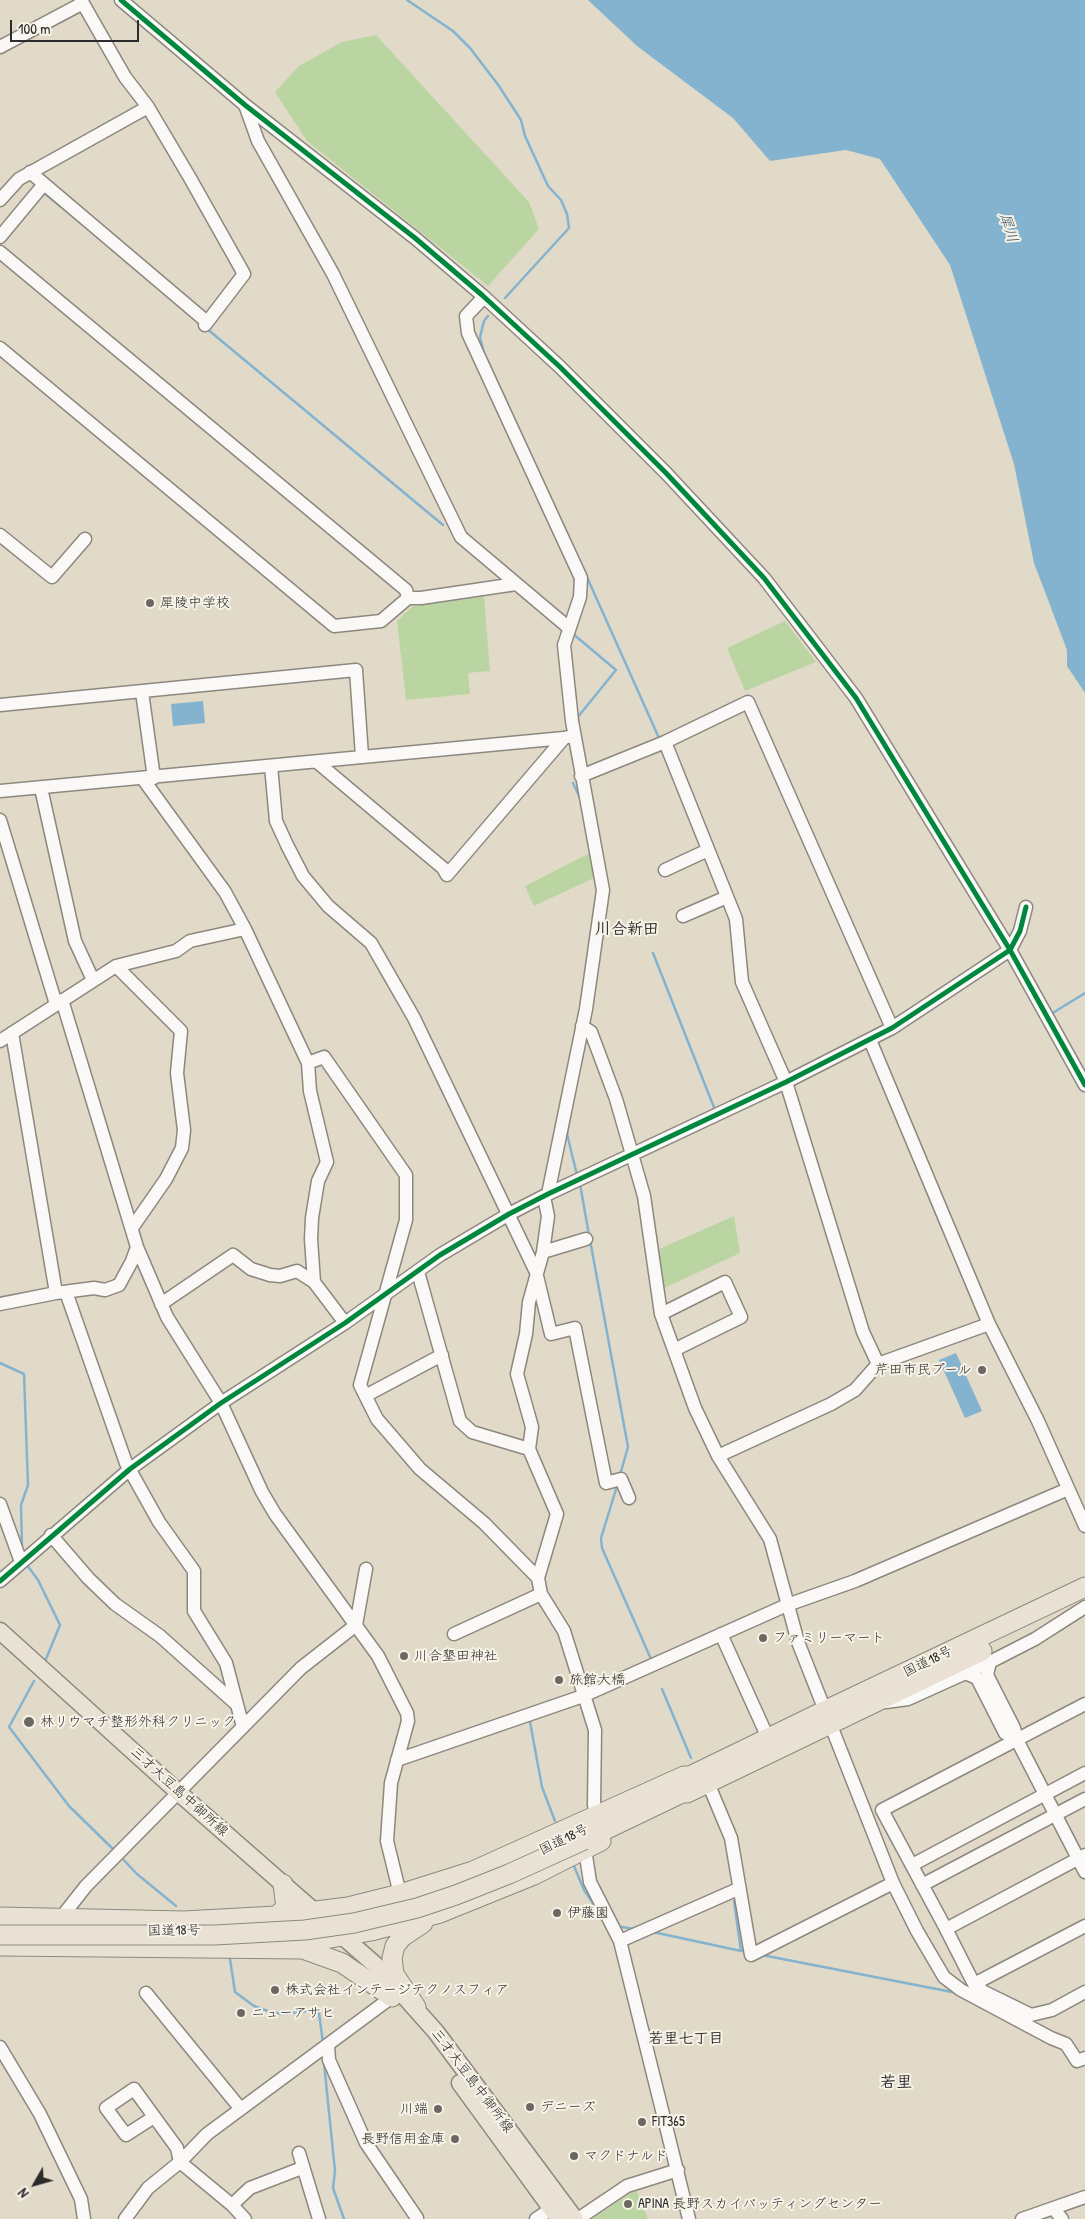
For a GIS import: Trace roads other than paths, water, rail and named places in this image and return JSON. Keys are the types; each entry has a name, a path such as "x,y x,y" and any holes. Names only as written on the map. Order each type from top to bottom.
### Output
{"highway":[{"name":"国道18号","path":"688,1784 708,1783 827,1717 1085,1587"},
{"name":"国道18号","path":"0,1935 196,1936 305,1930 354,1923 417,1908 456,1896 583,1841 682,1793 688,1784 768,1738 877,1702 1085,1602"},
{"path":"0,1917 184,1921 276,1916 348,1907 400,1894 473,1871 597,1817 684,1776 688,1784"},
{"name":"国道18号","path":"0,1930 78,1932 234,1929 303,1924 353,1917 414,1902 454,1889 506,1868 583,1841"},
{"path":"274,1948 340,1937 440,1913 534,1875 583,1841"},
{"path":"276,1916 286,1908 283,1884"},
{"path":"416,2007 394,1974 392,1958 395,1946 402,1937 440,1913"},
{"path":"0,1946 303,1949 342,1963 392,1997"}],"main road":[{"name":"三才大豆島中御所線","path":"1,1634 315,1911 340,1937 428,2040 555,2214"},
{"name":"三才大豆島中御所線","path":"340,1937 380,1969 416,2007 576,2219"}],"street":[{"path":"122,0 245,105 407,231 484,297 560,367 666,473 782,600 856,698 1010,950 1085,1085"},
{"path":"0,47 82,2 125,77 148,107 244,274 206,324 30,172"},
{"path":"245,105 258,141 333,274 460,537 569,628"},
{"path":"0,200 19,178 148,107"},
{"path":"0,238 44,184"},
{"path":"0,252 406,590 408,598"},
{"path":"484,297 466,316 468,333 585,577 564,645 571,730 603,890 600,924 582,1026 546,1195 548,1216 543,1252 536,1272 517,1374 532,1427 529,1449 557,1514 538,1578 541,1594 564,1631 594,1730 594,1805 597,1817"},
{"path":"0,348 334,626 381,620 408,598 421,598 516,584"},
{"path":"0,534 52,577 85,539"},
{"path":"0,705 356,670 362,756"},
{"path":"142,692 148,778 225,892 245,929 308,1063 312,1099 327,1162 318,1181 312,1218 310,1239 314,1282"},
{"path":"581,776 665,742 748,702 781,781 892,1028"},
{"path":"0,791 317,762 571,730"},
{"path":"317,762 443,868 447,876 571,730"},
{"path":"665,742 736,919 742,982 786,1082 863,1332 878,1364"},
{"path":"270,766 276,821 287,845 304,876 328,906 371,943 414,1018 536,1272 551,1334 576,1328 606,1483 618,1480 629,1498"},
{"path":"40,788 75,941 94,980"},
{"path":"0,820 137,1247 161,1304 190,1356 221,1403 262,1492 275,1514 378,1656 406,1713 408,1720 391,1783 387,1841 400,1894"},
{"path":"668,868 708,850"},
{"path":"683,916 727,897"},
{"path":"0,1581 51,1535 130,1470 221,1403 344,1323 471,1236 546,1195 786,1082 892,1028 1010,950 1020,932 1026,907"},
{"path":"0,1041 116,966 176,951 190,941 245,929"},
{"path":"116,966 181,1031 177,1072 184,1130 182,1148 162,1185 132,1228"},
{"path":"582,1026 591,1032 616,1099 644,1196 661,1314 695,1408 718,1456 770,1539 798,1642 893,1883 917,1932 944,1977 961,1990 999,2011 1066,2044 1077,2061 1085,2058"},
{"path":"12,1033 61,1292 111,1426 130,1470 159,1522 194,1572 194,1611 226,1663 235,1703 243,1727"},
{"path":"870,1040 989,1324 1085,1526"},
{"path":"308,1063 324,1057 406,1174 406,1220 360,1385 367,1395 377,1419 420,1469 484,1523 538,1578"},
{"path":"543,1252 586,1240"},
{"path":"0,1304 61,1292 94,1288 105,1290 119,1285 137,1247"},
{"path":"161,1304 232,1255 251,1268 270,1275 280,1276 297,1271 314,1282 344,1323"},
{"path":"418,1272 460,1420 464,1427 472,1432 529,1449"},
{"path":"661,1314 725,1282 741,1317 674,1350"},
{"path":"718,1456 831,1404 855,1390 878,1364 989,1324"},
{"path":"367,1395 442,1355"},
{"path":"397,1760 584,1696 787,1605 855,1581 1068,1489"},
{"path":"0,1504 21,1562"},
{"path":"51,1535 88,1578 115,1604 160,1636 235,1703"},
{"path":"60,1919 86,1886 300,1668 356,1625 366,1569"},
{"path":"454,1634 541,1594"},
{"path":"877,1702 908,1699 965,1674 1035,1639 1085,1607"},
{"path":"721,1634 768,1738"},
{"path":"990,1662 987,1675 1055,1815 1081,1857 1085,1872"},
{"path":"965,1674 977,1678 1005,1733 1017,1740"},
{"path":"1085,1704 882,1810 974,1984 984,1992 1031,2015 1052,2010 1085,1992"},
{"path":"912,1865 1085,1773"},
{"path":"708,1783 731,1838 738,1889 751,1955 893,1883"},
{"path":"922,1885 1085,1799"},
{"path":"583,1841 590,1882 620,1940 689,2219"},
{"path":"946,1928 1081,1857"},
{"path":"620,1940 738,1889"},
{"path":"974,1984 1085,1926"},
{"path":"146,1993 240,2108"},
{"path":"125,2219 148,2188 180,2162 206,2134 392,1997"},
{"path":"0,2047 40,2114 81,2199 84,2219"},
{"path":"324,2048 366,2142 417,2218"},
{"path":"154,2117 177,2148 180,2162 232,2204 245,2219"},
{"path":"299,2153 319,2219"},
{"path":"232,2204 250,2188 302,2168"},
{"path":"576,2219 627,2186 678,2170"},
{"path":"1023,2219 1085,2197"},
{"path":"1053,2208 1062,2219"},
{"path":"536,2219 555,2214"}],"water":[{"name":"犀川","path":"588,0 1085,0 1085,693 1067,666 1067,650 1034,563 1014,464 950,265 880,159 846,150 770,161 733,118 637,46"},
{"path":"203,701 205,723 173,726 171,704"},
{"path":"956,1353 982,1411 965,1418 939,1360"}],"waterway":[{"path":"407,0 453,31 470,48 499,86 521,120 525,136 548,186 561,200 567,214 569,228 505,298"},
{"path":"43,192 87,228"},
{"path":"488,316 484,321 480,337 484,353 568,536"},
{"path":"206,328 443,525"},
{"path":"586,575 659,738"},
{"path":"572,633 616,670 577,718"},
{"path":"573,783 581,800"},
{"path":"653,953 715,1110"},
{"path":"1051,1014 1085,993"},
{"path":"571,1112 567,1134 577,1175"},
{"path":"916,1165 943,1230"},
{"path":"580,1184 589,1235"},
{"path":"590,1240 628,1447 620,1475"},
{"path":"0,1363 24,1374 28,1485 21,1505 22,1548"},
{"path":"617,1486 601,1538 602,1548 651,1659"},
{"path":"27,1565 38,1580 60,1625 46,1659"},
{"path":"34,1681 9,1727 69,1806 114,1850"},
{"path":"662,1689 691,1758"},
{"path":"530,1722 542,1787 555,1821"},
{"path":"120,1856 137,1874 176,1906"},
{"path":"574,1866 584,1890 597,1909"},
{"path":"734,1901 741,1951 743,1951"},
{"path":"622,1927 634,1929"},
{"path":"653,1932 741,1951"},
{"path":"762,1955 957,1993"},
{"path":"230,1959 235,1992 254,2006 268,2011 281,2014 308,2011 319,2013 323,2043"},
{"path":"324,2063 335,2171 333,2188 344,2219"}],"place":[{"name":"犀陵中学校","path":"150,603"},
{"name":"芹田市民プール","path":"982,1370"},
{"name":"ファミリーマート","path":"763,1638"},
{"name":"川合墾田神社","path":"404,1656"},
{"name":"旅館大橋","path":"559,1680"},
{"name":"林リウマチ整形外科クリニック","path":"29,1722"},
{"name":"伊藤園","path":"557,1913"},
{"name":"株式会社インテージテクノスフィア","path":"275,1990"},
{"name":"ニューアサヒ","path":"241,2013"},
{"name":"デニーズ","path":"530,2107"},
{"name":"川端","path":"438,2109"},
{"name":"FIT365","path":"642,2122"},
{"name":"長野信用金庫","path":"455,2139"},
{"name":"マクドナルド","path":"574,2156"},
{"name":"APINA 長野スカイバッティングセンター","path":"628,2204"}],"district":[{"name":"川合新田","path":"627,930"},
{"name":"若里七丁目","path":"686,2039"},
{"name":"若里","path":"896,2083"}]}
